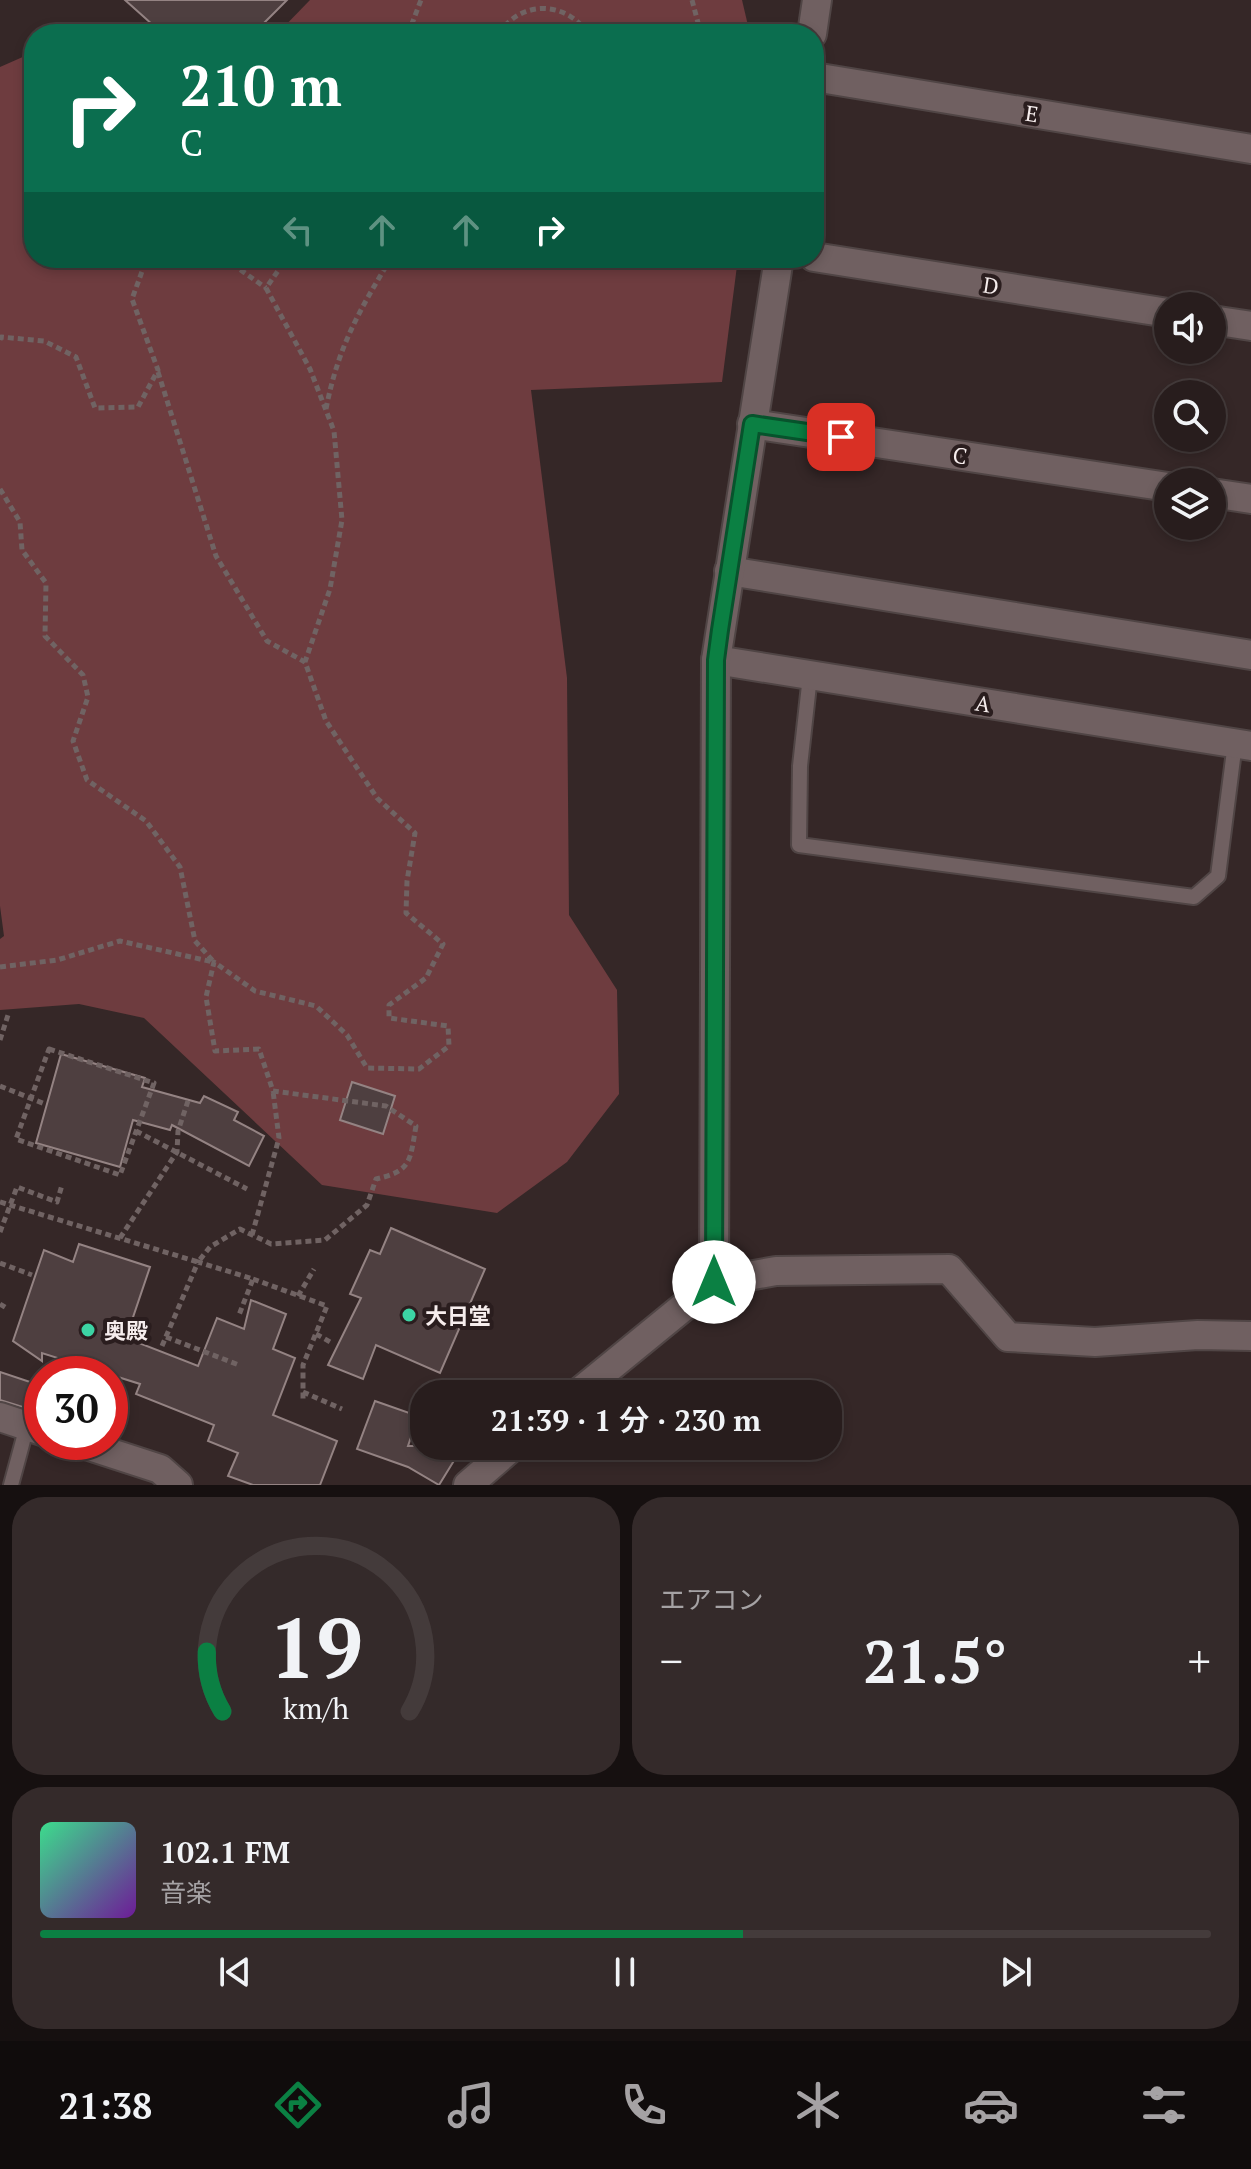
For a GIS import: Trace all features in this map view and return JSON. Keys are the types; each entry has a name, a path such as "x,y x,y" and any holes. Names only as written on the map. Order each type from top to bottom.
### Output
{"street":[{"path":"813,24 817,0"},
{"name":"E","path":"824,79 1251,149"},
{"name":"D","path":"824,259 1154,311"},
{"path":"714,1282 716,660 777,268"},
{"path":"1226,322 1251,326"},
{"name":"C","path":"752,424 1154,485"},
{"path":"1226,495 1251,499"},
{"path":"729,571 1251,655"},
{"name":"A","path":"716,660 1243,745"},
{"path":"594,1380 714,1282 776,1271 949,1269 1008,1337 1095,1342 1198,1335 1251,1336"},
{"path":"0,1417 24,1425"},
{"path":"128,1459 160,1469 178,1485"},
{"path":"468,1485 497,1460"}],"lane":[{"path":"810,676 800,766 799,845 1194,897 1218,876 1243,745"},
{"path":"11,1485 24,1453"}],"path":[{"path":"412,24 421,0"},
{"path":"692,0 698,24"},
{"path":"504,24 534,3 554,7 578,18 582,24"},
{"path":"143,268 132,299 158,370 216,556 267,641 305,662"},
{"path":"0,489 20,522 22,550 46,583 45,636 83,675 88,697 73,741 87,780 146,821 180,867 195,941 214,962 255,991 316,1006 347,1035 367,1068 419,1069 449,1046 448,1026 389,1018 389,1005 426,978 443,944 406,913 407,881 415,833 377,798 326,721 305,662 330,589 342,520 334,431 310,369 266,288 238,268"},
{"path":"266,288 280,268"},
{"path":"325,410 333,372 352,322 385,268"},
{"path":"0,340 1,337 44,341 76,357 95,408 138,407 158,370"},
{"path":"0,967 57,960 120,941 214,962"},
{"path":"214,962 206,997 215,1051 259,1049 273,1091 279,1138 252,1235"},
{"path":"0,1040 8,1015"},
{"path":"49,1049 154,1083 120,1175 16,1139 31,1098 49,1049"},
{"path":"0,1086 45,1104"},
{"path":"162,1346 198,1262 210,1247 240,1229 271,1244 325,1240 367,1205 376,1179 398,1174 410,1162 416,1126 386,1106 273,1091"},
{"path":"119,1238 177,1152 178,1131 189,1098"},
{"path":"136,1131 247,1189"},
{"path":"0,1232 17,1187 57,1202 62,1185"},
{"path":"0,1202 253,1279 327,1306 303,1365 303,1402"},
{"path":"0,1263 32,1275"},
{"path":"298,1296 314,1269"},
{"path":"239,1315 253,1279"},
{"path":"0,1304 8,1309"},
{"path":"316,1334 332,1343"},
{"path":"166,1337 239,1365"},
{"path":"303,1392 342,1409"}],"shaded area":[{"path":"310,0 742,0 748,24 287,24"},
{"path":"24,56 24,268 737,268 722,382 531,390 567,678 569,915 617,990 619,1094 567,1162 497,1213 322,1185 144,1018 79,1004 0,1010 0,939 4,936 0,906 0,67"}],"building":[{"path":"125,0 287,0 263,24 152,24"},
{"path":"61,1054 145,1078 142,1087 200,1103 204,1096 238,1112 234,1120 264,1136 249,1166 172,1125 170,1130 133,1120 120,1167 36,1143"},
{"path":"352,1082 395,1096 383,1134 340,1120"},
{"name":"大日堂","path":"391,1228 485,1269 440,1373 376,1345 363,1379 328,1365 361,1298 350,1294 370,1250 380,1254"},
{"path":"79,1244 150,1267 126,1338 198,1366 217,1318 244,1329 251,1300 286,1314 273,1349 295,1358 273,1415 337,1441 320,1485 253,1485 228,1476 238,1453 208,1441 214,1425 136,1394 140,1384 128,1380 128,1356 51,1356 42,1353 42,1356 35,1356 13,1341 44,1250 73,1262"},
{"path":"0,1372 24,1380 24,1407 0,1400"},
{"path":"375,1401 410,1413 410,1460 454,1460 439,1485 408,1467 357,1449"}],"place":[{"name":"大日堂","path":"409,1315"},
{"name":"奥殿","path":"88,1330"}],"route":[{"path":"714,1282 716,660 720,630 752,424 841,437"}]}
